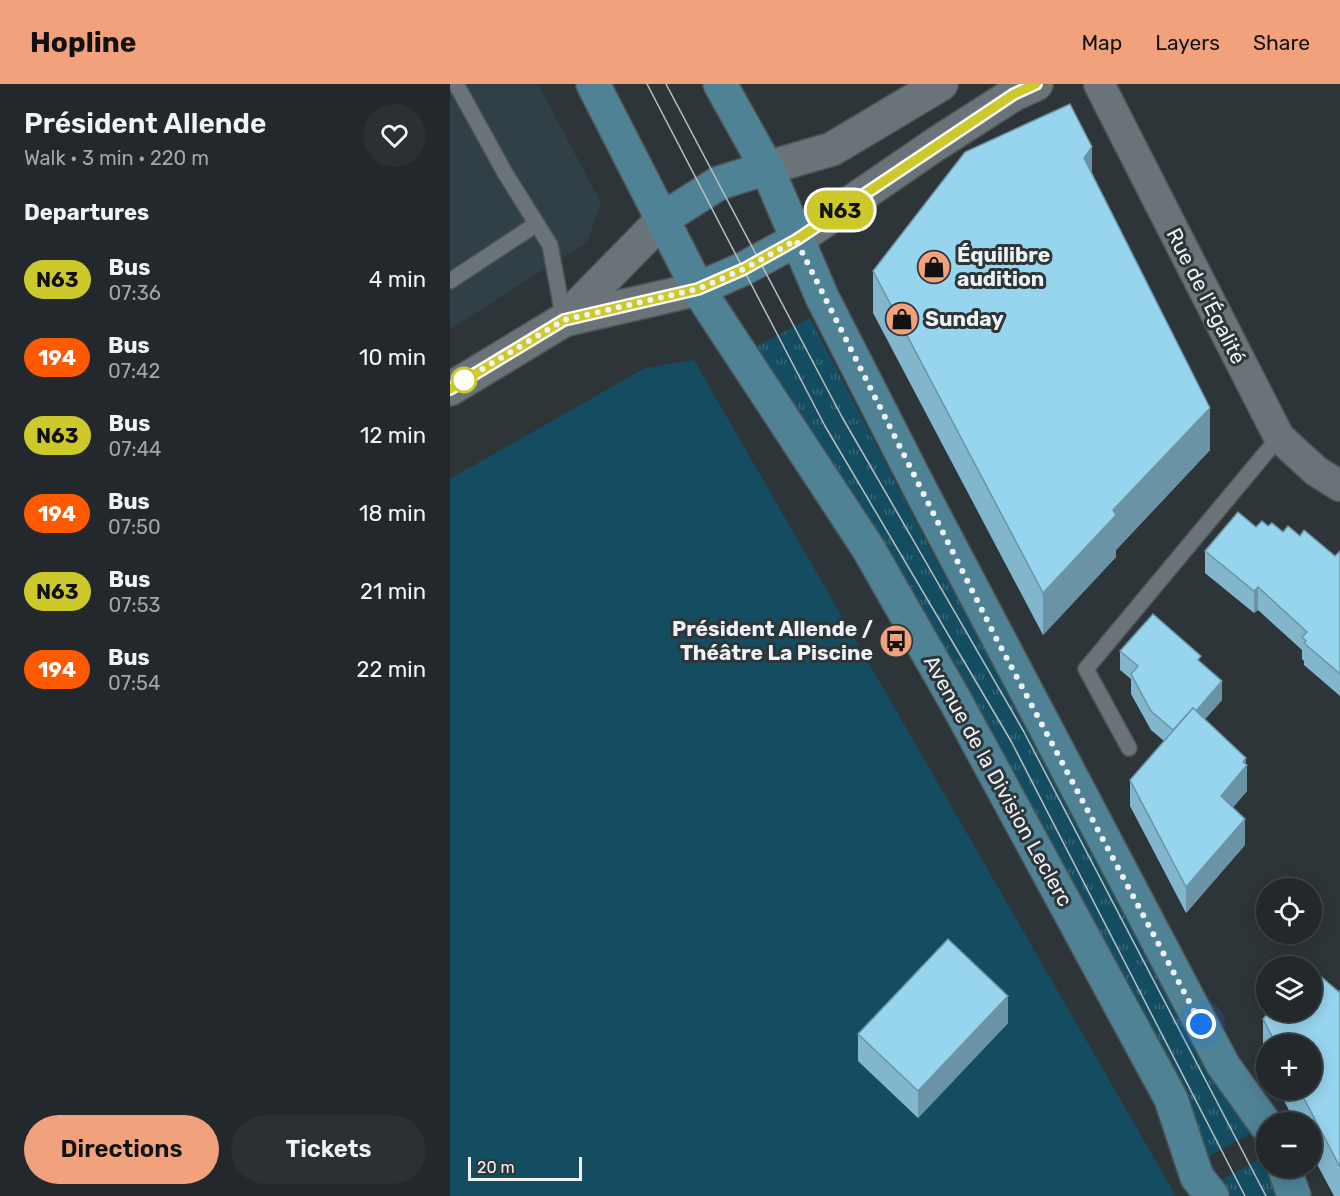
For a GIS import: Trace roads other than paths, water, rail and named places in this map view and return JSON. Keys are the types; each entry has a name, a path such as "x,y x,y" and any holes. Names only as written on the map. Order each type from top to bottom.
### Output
{"main road":[{"name":"Avenue de la Division Leclerc","path":"592,84 664,218 698,289 868,548 956,702 1171,1099 1197,1177 1212,1196"},
{"path":"720,84 767,168 796,240 996,638 1223,1065 1257,1112"},
{"path":"450,389 564,320 664,218 719,183 832,149 941,84"},
{"path":"564,320 698,289 744,269 796,240 936,144 1014,94 1036,84"},
{"path":"1288,1178 1294,1196"}],"street":[{"name":"Rue de l'Égalité","path":"1099,84 1279,437 1316,471 1340,486"}],"lane":[{"path":"456,84 535,225 550,245 564,320"},
{"path":"450,281 535,225"},
{"path":"1129,748 1086,669 1279,437"}],"tram line":[{"path":"647,84 825,426 1011,741 1245,1196"},
{"path":"666,84 842,417 1024,732 1266,1196"}],"place":[{"name":"Équilibre audition","path":"934,267"},
{"name":"Sunday","path":"902,319"},
{"name":"Président Allende / Théâtre La Piscine","path":"896,641"}]}
